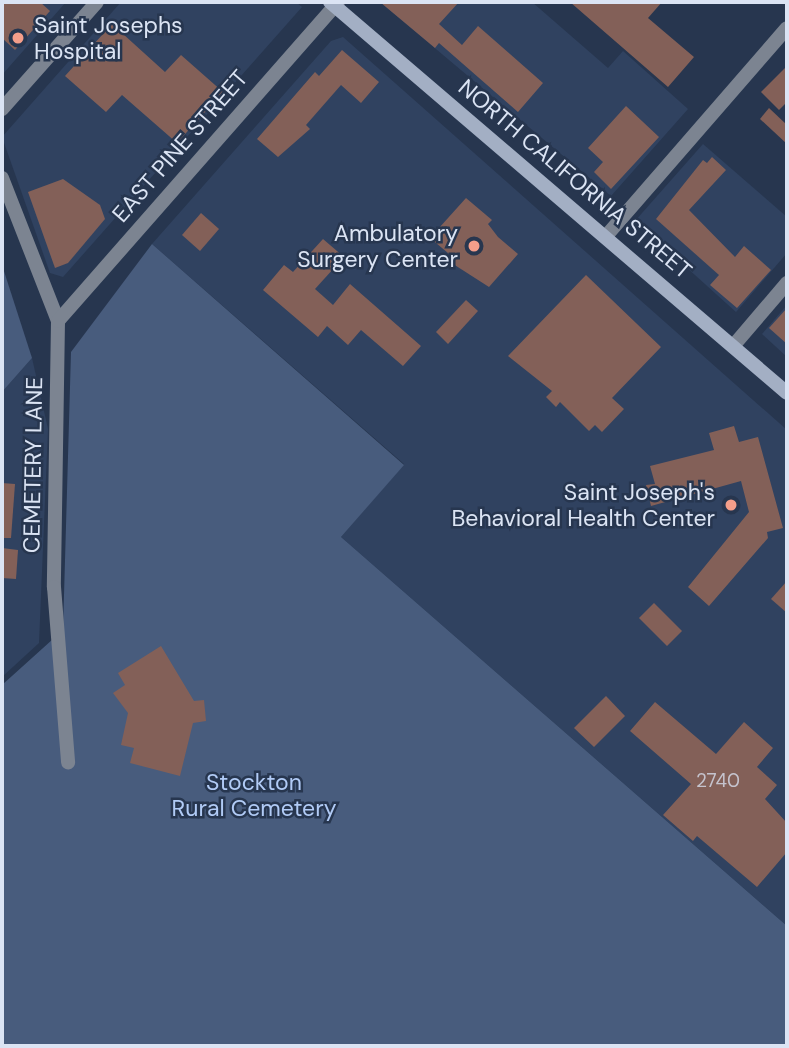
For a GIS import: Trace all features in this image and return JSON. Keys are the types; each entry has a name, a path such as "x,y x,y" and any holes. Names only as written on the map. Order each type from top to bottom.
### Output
{"street":[{"path":"2,109 97,2"},
{"name":"NORTH CALIFORNIA STREET","path":"334,3 607,235 787,393"},
{"name":"EAST PINE STREET","path":"58,321 334,3"},
{"path":"607,235 787,29"},
{"name":"CEMETERY LANE","path":"2,178 58,321 54,587 68,762"},
{"path":"734,345 787,283"}],"shaded area":[{"name":"Saint Josephs Hospital","path":"2,2 66,2 2,75"},
{"path":"121,2 296,2 302,7 63,277 50,273 2,137"},
{"path":"380,2 532,2 608,68 623,51 688,109 611,196"},
{"path":"343,37 787,430 787,926 341,537 404,464 152,244 331,41"},
{"path":"703,144 787,217 787,253 736,312 635,221"},
{"path":"787,305 787,357 762,334"},
{"path":"32,358 48,429 39,643 2,677 2,392"}],"green space":[{"name":"Stockton Rural Cemetery","path":"152,244 404,465 341,537 787,926 787,1046 2,1046 2,685 63,630 71,352"},
{"path":"2,265 32,358 2,392"}],"building":[{"name":"Saint Josephs Hospital","path":"2,2 40,2 50,11 15,50 2,38"},
{"path":"380,2 459,2 439,24 462,45 478,26 543,83 518,112 439,43 435,48"},
{"path":"570,2 662,2 648,18 694,57 668,87"},
{"path":"112,24 165,72 181,55 223,92 177,143 122,95 106,112 65,76"},
{"path":"342,50 379,82 361,103 341,85 306,125 310,129 278,157 257,139 315,72 319,76"},
{"path":"787,66 787,102 779,110 761,92"},
{"path":"626,106 659,137 611,189 594,172 603,162 588,148"},
{"path":"769,108 787,125 787,144 760,119"},
{"path":"712,157 726,170 689,210 735,257 744,246 771,270 737,308 710,285 719,275 656,219 703,160 707,163"},
{"path":"63,179 100,205 105,219 68,263 55,268 28,192"},
{"name":"Ambulatory Surgery Center","path":"466,198 492,220 488,224 498,237 518,254 489,287 450,262 454,258 430,238"},
{"path":"201,213 219,229 200,251 182,235"},
{"path":"323,239 344,257 315,289 333,305 350,284 421,346 403,366 361,330 348,345 327,326 318,337 263,290 284,265 293,272"},
{"path":"586,275 661,347 612,398 624,409 602,432 595,425 589,431 560,402 556,407 546,397 552,391 508,356"},
{"path":"466,300 478,311 448,344 436,332"},
{"path":"787,308 787,344 769,328"},
{"path":"734,426 739,442 758,437 783,528 767,532 768,538 709,606 688,587 749,512 741,481 651,506 646,485 655,484 650,466 714,450 709,433"},
{"path":"2,483 15,484 11,538 2,538"},
{"path":"2,548 18,550 16,579 2,578"},
{"path":"787,581 787,613 771,599"},
{"path":"654,603 682,631 667,646 639,618"},
{"path":"161,646 194,701 204,700 206,721 193,723 180,776 130,763 134,748 121,745 128,713 113,693 125,685 118,673"},
{"path":"606,696 625,716 594,747 574,728"},
{"path":"655,702 716,754 744,722 773,748 757,767 777,785 765,799 787,823 787,852 757,887 697,836 693,841 663,815 691,784 630,731"}],"place":[{"name":"Saint Josephs Hospital","path":"18,38"},
{"name":"Ambulatory Surgery Center","path":"474,246"},
{"name":"Saint Joseph's Behavioral Health Center","path":"731,505"}]}
